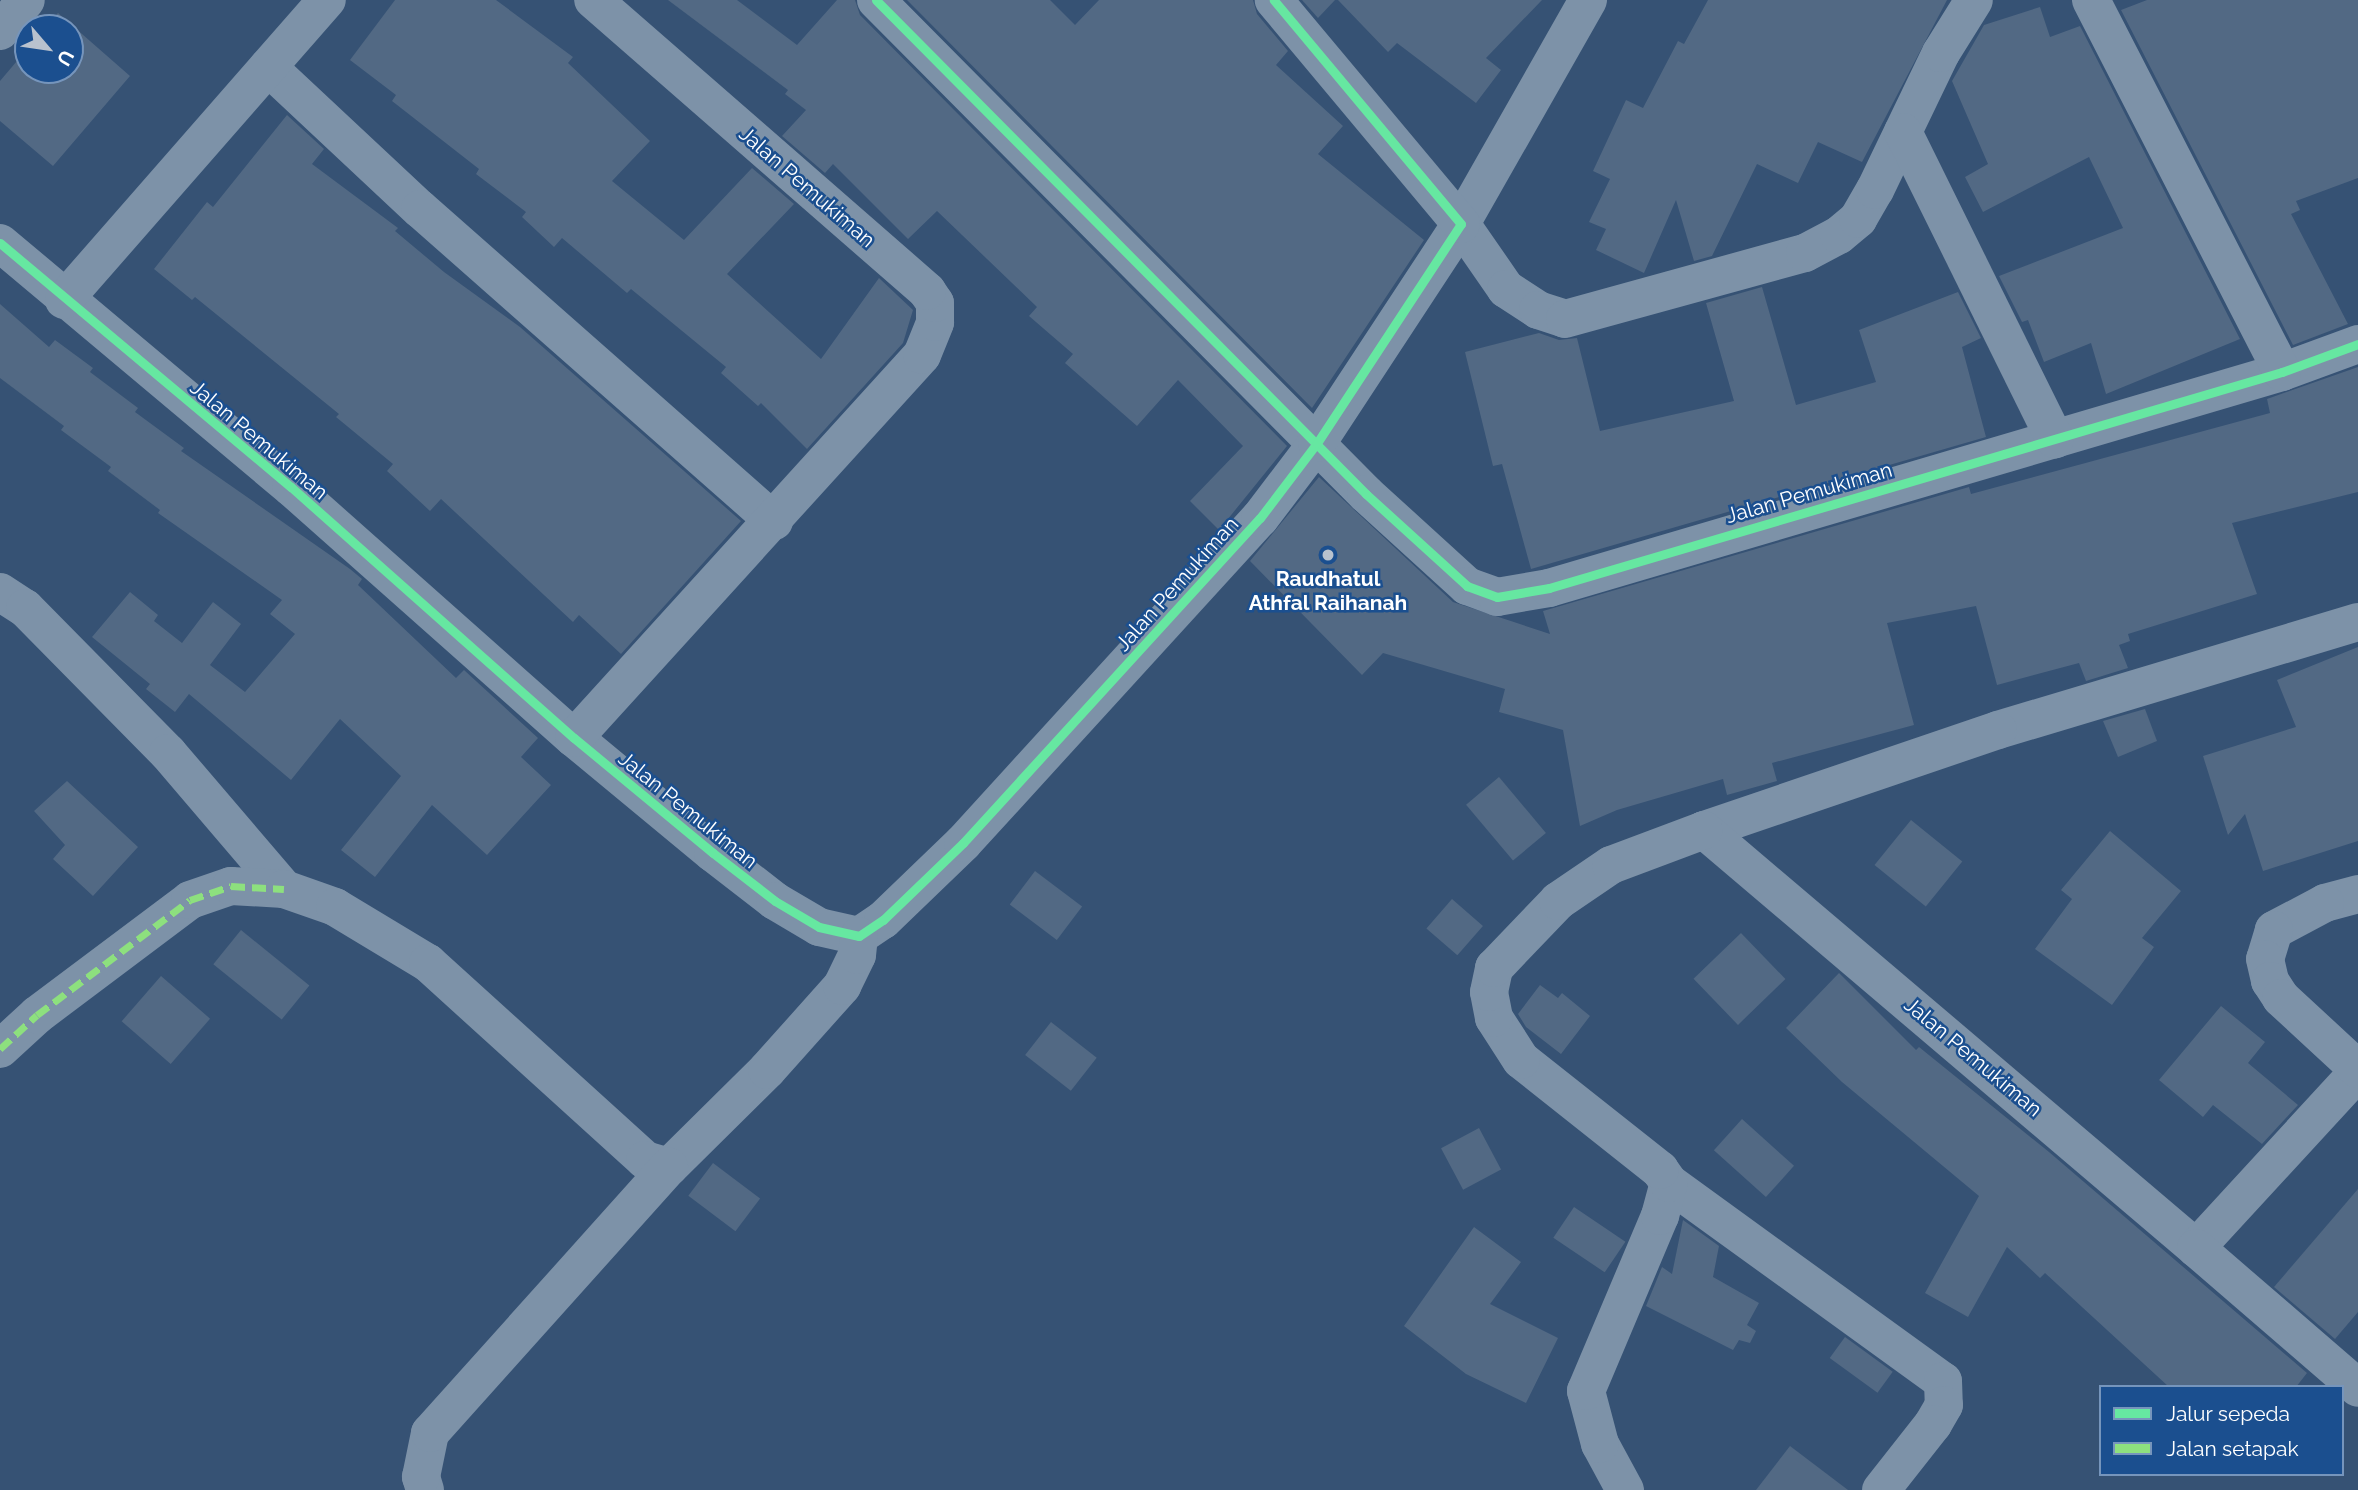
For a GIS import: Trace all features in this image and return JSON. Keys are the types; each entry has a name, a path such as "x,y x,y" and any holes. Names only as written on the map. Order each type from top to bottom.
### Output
{"street":[{"path":"0,31 26,0"},
{"path":"64,300 327,0"},
{"name":"Jalan Pemukiman","path":"574,738 922,355 935,322 936,303 593,0"},
{"name":"Jalan Pemukiman","path":"876,0 1441,564 1467,586 1497,597 1549,588 2282,372 2358,345"},
{"path":"1274,0 1461,224 1506,289 1521,301 1565,319 1613,309 1805,253 1839,235 1858,219 1941,52 1974,0"},
{"name":"Jalan Pemukiman","path":"0,243 64,300 290,487 574,738 775,901 819,927 859,936 883,920 963,843 1260,519 1317,443 1461,224 1588,0"},
{"path":"2091,0 2282,372"},
{"path":"268,67 420,209 774,521"},
{"path":"1903,132 2055,439"},
{"path":"0,592 25,608 168,753 284,889"},
{"path":"1881,1490 1934,1424 1944,1405 1943,1381 1669,1183 1660,1170 1521,1060 1500,1030 1489,992 1494,968 1558,901 1611,865 1704,830 1998,730 2358,622"},
{"name":"Jalan Pemukiman","path":"1704,830 2358,1388"},
{"path":"0,1049 37,1015 190,900 231,886 284,889 335,907 428,963 645,1160 669,1167"},
{"path":"2196,1248 2358,1070 2281,998 2270,981 2265,959 2274,930 2325,903 2358,894"},
{"path":"425,1490 421,1477 430,1433 669,1167 768,1070 842,986 857,955 859,936"},
{"path":"1625,1490 1600,1444 1586,1391 1660,1216 1669,1183"}],"building":[{"path":"395,0 496,0 573,57 568,63 650,141 612,181 684,240 752,168 794,204 727,274 821,359 879,278 913,310 903,343 807,449 761,403 758,406 721,373 726,367 631,289 627,293 562,238 554,247 522,217 526,212 476,174 479,169 392,101 396,95 350,60"},
{"path":"668,0 737,0 797,45 837,0 855,0 860,15 1287,446 1219,530 1190,501 1243,446 1178,380 1137,426 1065,363 1073,354 1029,316 1037,307 937,211 908,239 833,164 825,173 782,136 806,110 785,94 788,90"},
{"path":"907,0 1050,0 1075,25 1099,0 1253,0 1257,14 1288,51 1276,65 1343,126 1318,154 1424,240 1312,408"},
{"path":"1302,0 1335,0 1318,18"},
{"path":"1338,0 1542,0 1486,58 1501,70 1476,103 1397,43 1388,52"},
{"path":"1708,0 1947,0 1862,162 1818,142 1798,183 1757,164 1712,256 1694,261 1676,200 1644,273 1596,250 1606,229 1589,222 1610,179 1593,171 1626,100 1643,108 1678,41 1684,44"},
{"path":"2147,0 2358,0 2358,178 2296,201 2300,210 2291,214 2348,324 2293,345 2121,10"},
{"path":"2040,7 2050,37 2080,26 2240,339 2106,394 2091,343 2044,362 2028,320 2022,322 1999,276 2123,228 2089,157 1983,212 1965,177 1988,164 1952,81 1984,25"},
{"path":"84,36 130,76 53,166 0,121 0,81 14,64 14,84 84,84"},
{"path":"287,115 324,149 312,164 398,228 395,231 444,272 520,327 741,521 621,654 579,615 573,622 441,499 430,511 387,471 393,464 336,417 339,414 195,297 192,300 154,269 207,202 213,207"},
{"path":"1762,287 1796,405 1876,382 1859,330 1958,292 1981,338 1962,347 1986,437 1531,569 1502,464 1493,466 1465,352 1539,333 1559,340 1577,338 1600,431 1734,401 1706,303"},
{"path":"0,304 49,347 55,340 93,368 90,372 138,408 135,412 184,448 181,451 350,569 362,579 358,585 456,678 464,670 538,738 521,757 551,785 487,855 432,805 375,877 341,850 401,776 340,719 291,780 189,694 175,712 146,689 150,684 92,637 130,592 158,615 154,621 182,643 213,602 241,624 210,665 245,692 295,634 270,614 282,600 158,513 160,510 108,471 111,467 61,430 64,426 0,378"},
{"path":"2358,367 2358,492 2232,523 2257,594 2128,634 2130,641 2119,645 2128,668 2086,681 2079,663 1997,685 1976,606 1887,623 1914,725 1772,763 1777,781 1727,795 1723,779 1617,810 1580,826 1563,730 1499,712 1505,689 1383,653 1362,675 1250,561 1319,477 1453,602 1550,634 1543,611 1969,487 1971,494 2270,413 2267,399"},
{"path":"2358,647 2358,841 2263,871 2245,814 2228,835 2203,756 2296,727 2277,680"},
{"path":"2145,709 2157,741 2118,757 2103,721"},
{"path":"1499,777 1546,833 1513,861 1466,805"},
{"path":"67,781 138,847 93,896 53,859 65,845 34,811"},
{"path":"1911,820 1962,862 1926,907 1874,865"},
{"path":"2110,831 2181,891 2142,938 2154,947 2112,1005 2035,949 2072,899 2061,890"},
{"path":"1035,871 1082,907 1057,940 1010,905"},
{"path":"1452,899 1483,926 1457,955 1426,928"},
{"path":"241,930 309,985 282,1020 213,964"},
{"path":"1741,933 1785,979 1738,1025 1694,979"},
{"path":"1839,973 1916,1050 1919,1047 2049,1152 2307,1373 2298,1385 2167,1385 2045,1273 2040,1278 2007,1247 1968,1317 1925,1293 1979,1196 1842,1082 1786,1028"},
{"path":"161,976 210,1019 171,1064 122,1021"},
{"path":"1540,985 1558,998 1562,993 1590,1016 1561,1054 1526,1027 1518,1014"},
{"path":"2221,1006 2265,1042 2248,1063 2298,1105 2262,1144 2213,1105 2203,1117 2159,1080"},
{"path":"1051,1022 1097,1058 1071,1091 1025,1055"},
{"path":"1742,1119 1794,1166 1766,1197 1714,1150"},
{"path":"1479,1128 1501,1169 1463,1190 1441,1148"},
{"path":"713,1163 760,1199 735,1231 688,1196"},
{"path":"2358,1189 2358,1312 2335,1339 2274,1287"},
{"path":"1574,1207 1625,1242 1605,1272 1553,1238"},
{"path":"1683,1220 1719,1246 1713,1277 1759,1303 1747,1325 1756,1331 1750,1343 1739,1340 1733,1350 1646,1306 1662,1267 1672,1274"},
{"path":"1474,1227 1521,1262 1490,1304 1558,1338 1526,1403 1466,1374 1404,1326"},
{"path":"1845,1337 1893,1372 1877,1393 1830,1358"},
{"path":"1790,1446 1848,1490 1756,1490"}],"marked path":[{"path":"0,1049 37,1015 190,900 231,886 284,889"}],"cycle path":[{"path":"876,0 1366,494 1467,586 1497,597 1549,588 2282,372 2358,344"},
{"path":"0,243 291,487 574,738 713,853 775,901 819,927 859,936 883,920 963,843 1260,518 1317,443 1461,224 1274,0"}],"place":[{"name":"Raudhatul Athfal Raihanah","path":"1328,555"}]}
